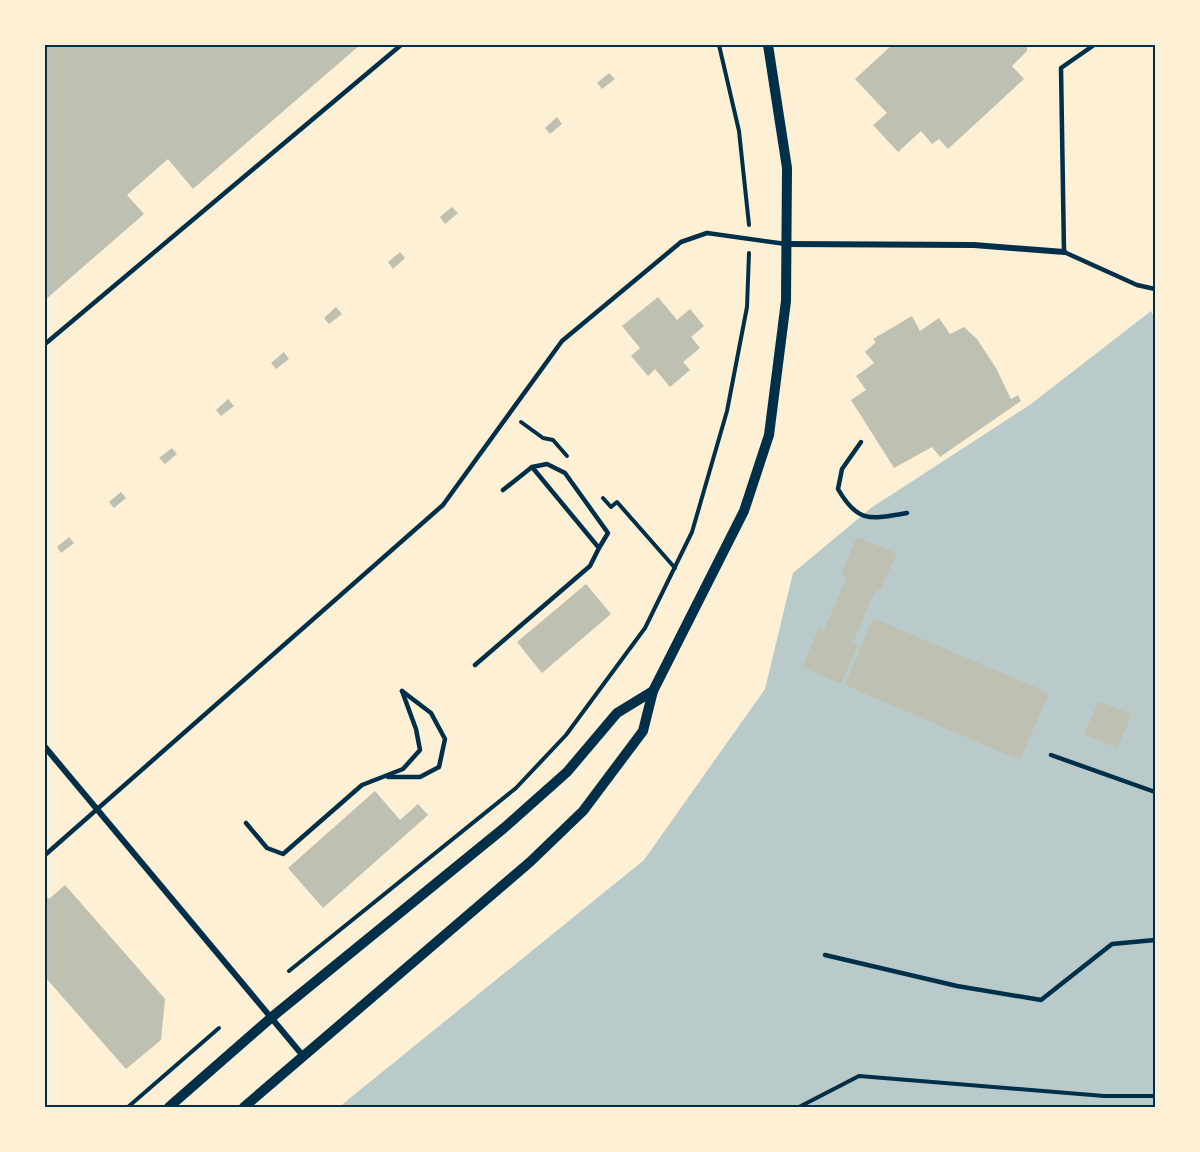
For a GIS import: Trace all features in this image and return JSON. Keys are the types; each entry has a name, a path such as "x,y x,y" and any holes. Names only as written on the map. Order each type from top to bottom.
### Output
{"street":[{"path":"244,1107 530,862 583,811 643,731 653,691 744,511 768,435 786,301 787,168 768,45"},
{"path":"786,244 974,245 1064,252"},
{"path":"168,1107 272,1017 536,800 567,772 617,713 653,691"},
{"path":"45,747 304,1057"}],"lane":[{"path":"45,344 401,45"},
{"path":"1094,45 1061,68 1064,252 1137,285 1155,289"},
{"path":"45,855 443,505 562,341 681,242 707,233 786,244"},
{"path":"861,442 842,469 838,489 849,509 870,519 907,513"},
{"path":"475,665 590,566 608,533 565,473 547,464 532,467 503,490"},
{"path":"532,467 598,548"},
{"path":"246,823 267,848 283,854 362,784 403,769 420,750 416,729 402,691 431,713 445,739 439,766 420,777 385,777"},
{"path":"1051,755 1155,792"},
{"path":"825,955 957,986 1041,1000 1112,944 1155,940"}],"path":[{"path":"128,1107 219,1028"},
{"path":"800,1107 859,1076 1104,1096 1155,1096"}],"shaded area":[{"path":"1151,311 1155,319 1155,1107 339,1107 644,860 765,689 793,573 871,508 1031,404"}],"building":[{"path":"45,45 360,45 193,189 168,159 127,195 144,214 45,300"},
{"path":"892,45 1027,45 1027,51 1012,66 1024,79 948,149 939,139 932,144 921,131 898,152 873,125 887,113 855,79"},
{"path":"609,73 615,79 602,89 597,83"},
{"path":"557,117 562,124 550,134 545,128"},
{"path":"452,207 458,213 445,224 440,217"},
{"path":"400,252 405,258 393,269 388,262"},
{"path":"658,297 677,320 690,309 704,326 691,337 700,348 683,362 690,370 670,387 655,369 648,376 631,356 640,348 622,326"},
{"path":"336,307 342,314 329,324 324,318"},
{"path":"912,316 920,331 939,318 950,334 964,327 977,339 996,368 1011,399 1018,395 1021,401 940,457 932,447 894,468 851,400 866,390 856,376 874,363 865,352 876,342 873,339"},
{"path":"284,352 289,359 276,369 271,363"},
{"path":"228,399 234,406 221,416 216,410"},
{"path":"172,448 177,454 165,464 159,458"},
{"path":"121,492 126,498 114,508 109,502"},
{"path":"69,537 74,543 61,553 57,547"},
{"path":"857,537 897,553 880,591 876,589 853,642 858,645 841,684 802,667 819,628 824,630 847,577 841,575"},
{"path":"586,584 611,614 542,673 517,642"},
{"path":"873,618 1049,693 1020,760 845,685"},
{"path":"1099,701 1132,715 1117,748 1084,734"},
{"path":"375,791 400,820 418,804 428,815 323,908 288,868"},
{"path":"65,885 165,999 161,1040 126,1069 45,977 45,894 49,899"}]}
